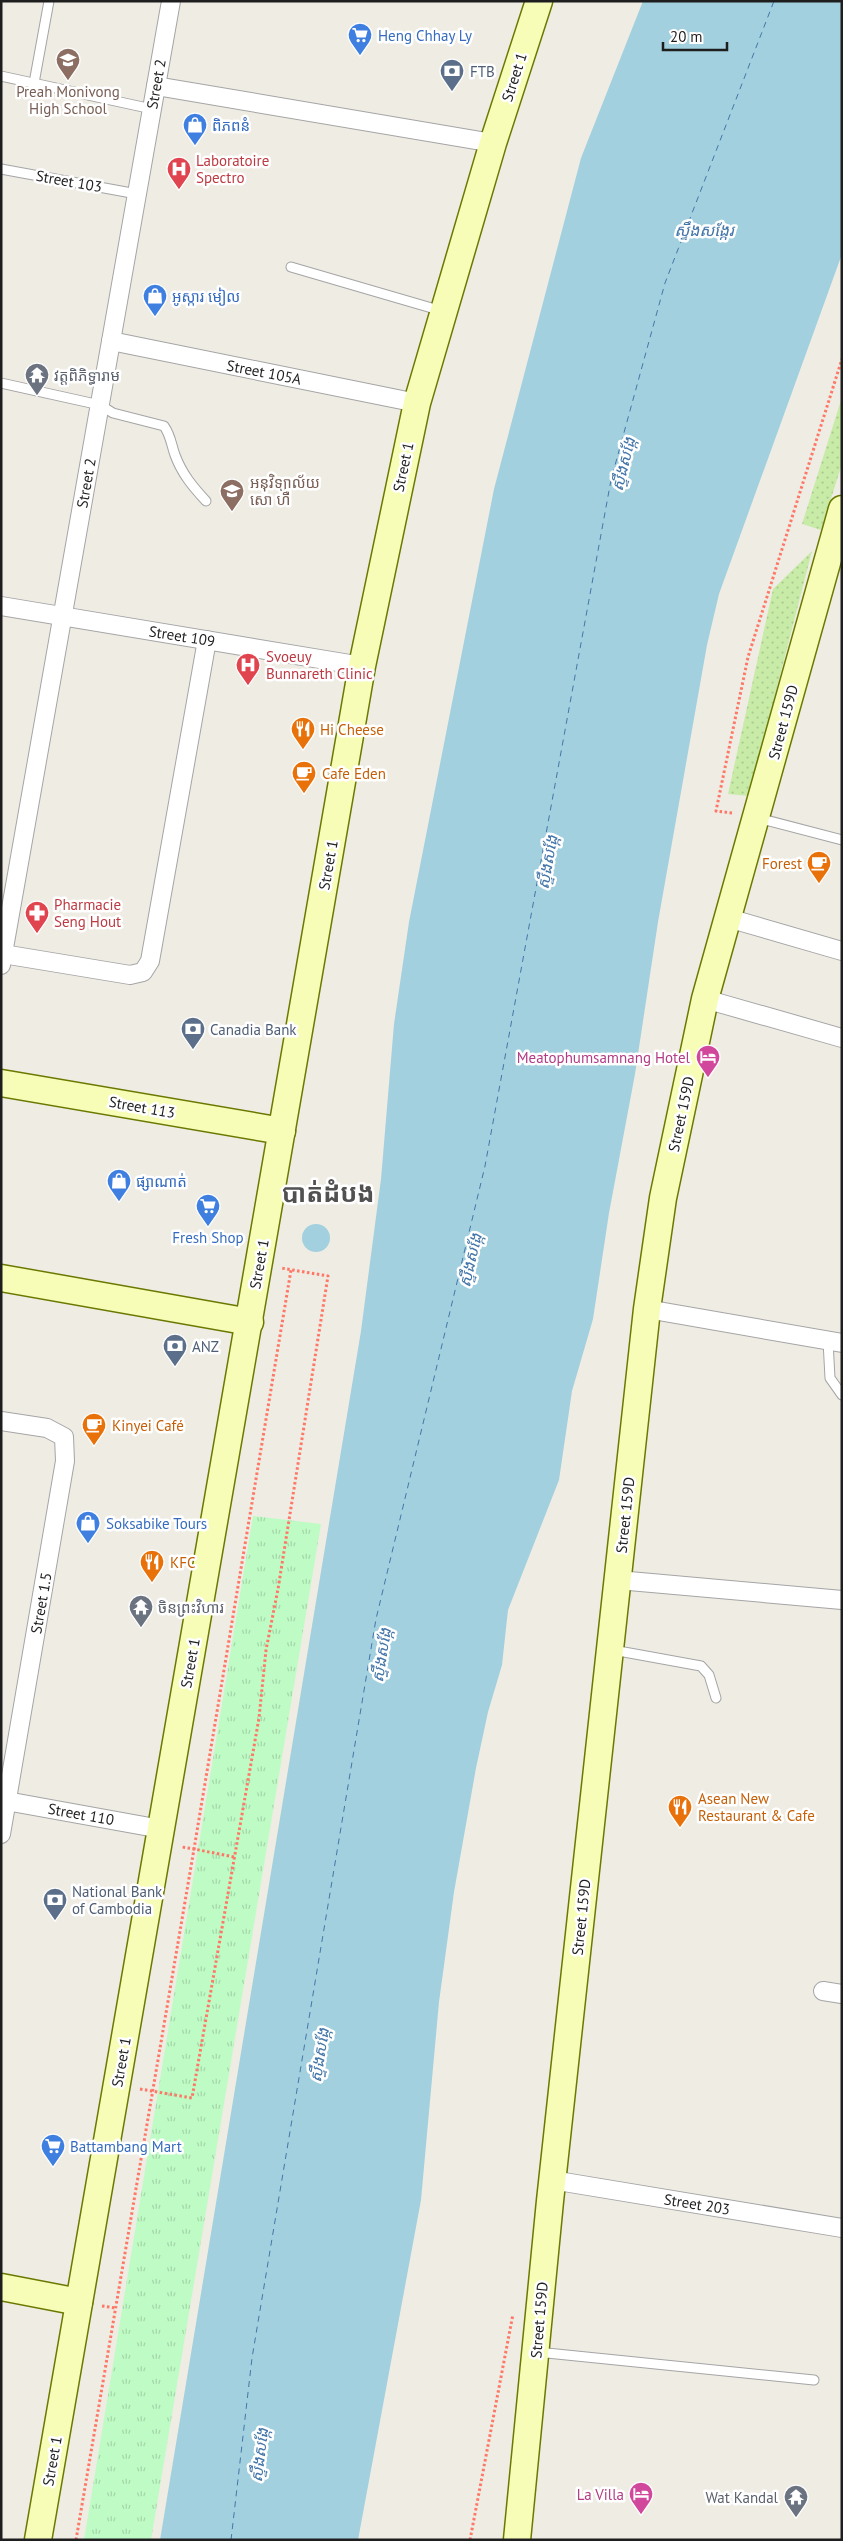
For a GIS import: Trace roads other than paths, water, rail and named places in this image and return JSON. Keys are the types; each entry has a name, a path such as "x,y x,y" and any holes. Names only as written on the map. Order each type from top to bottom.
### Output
{"street":[{"name":"Street 2","path":"2,959 171,1"},
{"name":"Street 1","path":"38,2540 362,666 416,403 493,143 539,1"},
{"path":"156,86 493,143"},
{"name":"Street 105A","path":"111,341 416,403"},
{"name":"Street 159D","path":"517,2540 537,2352 552,2180 647,1309 664,1198 705,999 836,548 842,509"},
{"name":"Street 109","path":"1,606 362,666"},
{"path":"2,959 130,975 143,972 150,961 207,640"},
{"path":"728,918 842,951"},
{"path":"705,999 842,1038"},
{"name":"Street 113","path":"1,1083 282,1131"},
{"path":"1,1278 250,1322"},
{"path":"647,1309 835,1342"},
{"name":"Street 1.5","path":"1,1421 47,1428 64,1437 65,1461 4,1800 1,1834"},
{"path":"618,1580 842,1600"},
{"name":"Street 110","path":"4,1800 160,1836"},
{"path":"823,1991 842,1994"},
{"name":"Street 203","path":"552,2180 842,2228"},
{"path":"1,2287 79,2302"}],"lane":[{"path":"34,83 49,1"},
{"path":"1,76 152,109"},
{"name":"Street 103","path":"1,169 137,194"},
{"path":"291,267 443,312"},
{"path":"1,383 100,405 113,413 164,426 171,436 174,454 186,479 206,501"},
{"path":"758,818 842,840"},
{"path":"835,1342 830,1378 842,1395"},
{"path":"610,1650 701,1666 709,1675 716,1698"},
{"path":"537,2352 814,2380"}],"water":[{"name":"ស្ទឹងសង្កែរ","path":"643,1 842,1 842,254 719,594 707,645 658,922 635,1074 609,1213 593,1319 572,1391 559,1480 508,1610 502,1665 488,1712 476,1768 454,1892 439,2002 421,2200 358,2540 160,2540 361,1331 381,1179 394,1024 409,922 494,489 581,158"},
{"path":"316,1224 326,1228 330,1238 326,1248 316,1252 306,1248 302,1238 306,1228"}],"place":[{"name":"Heng Chhay Ly","path":"360,56"},
{"name":"Preah Monivong High School","path":"68,81"},
{"name":"FTB","path":"452,92"},
{"name":"ពិភពនំ","path":"195,146"},
{"name":"Laboratoire Spectro","path":"179,190"},
{"name":"អូស្ការ មៀល","path":"155,317"},
{"name":"វត្តពិភិទ្ធារាម","path":"37,396"},
{"name":"អនុវិទ្យាល័យ សោ ហឺ","path":"232,512"},
{"name":"Svoeuy Bunnareth Clinic","path":"248,686"},
{"name":"Hi Cheese","path":"303,750"},
{"name":"Cafe Eden","path":"304,794"},
{"name":"Forest","path":"819,884"},
{"name":"Pharmacie Seng Hout","path":"37,934"},
{"name":"Canadia Bank","path":"193,1050"},
{"name":"Meatophumsamnang Hotel","path":"708,1078"},
{"name":"ផ្សាណាត់","path":"119,1202"},
{"name":"Fresh Shop","path":"208,1227"},
{"name":"ANZ","path":"175,1367"},
{"name":"Kinyei Café","path":"94,1446"},
{"name":"Soksabike Tours","path":"88,1544"},
{"name":"KFC","path":"152,1583"},
{"name":"ចិនព្រះវិហារ","path":"141,1628"},
{"name":"Asean New Restaurant & Cafe","path":"680,1828"},
{"name":"National Bank of Cambodia","path":"55,1921"},
{"name":"Battambang Mart","path":"53,2167"},
{"name":"La Villa","path":"641,2515"},
{"name":"Wat Kandal","path":"796,2518"}],"district":[{"name":"បាត់ដំបង","path":"328,1193"}],"water label":[{"name":"ស្ទឹងសង្កែ","path":"623,464"},
{"name":"ស្ទឹងសង្កែ","path":"547,862"},
{"name":"ស្ទឹងសង្កែ","path":"470,1260"},
{"name":"ស្ទឹងសង្កែ","path":"381,1655"},
{"name":"ស្ទឹងសង្កែ","path":"319,2055"},
{"name":"ស្ទឹងសង្កែ","path":"259,2455"}]}
